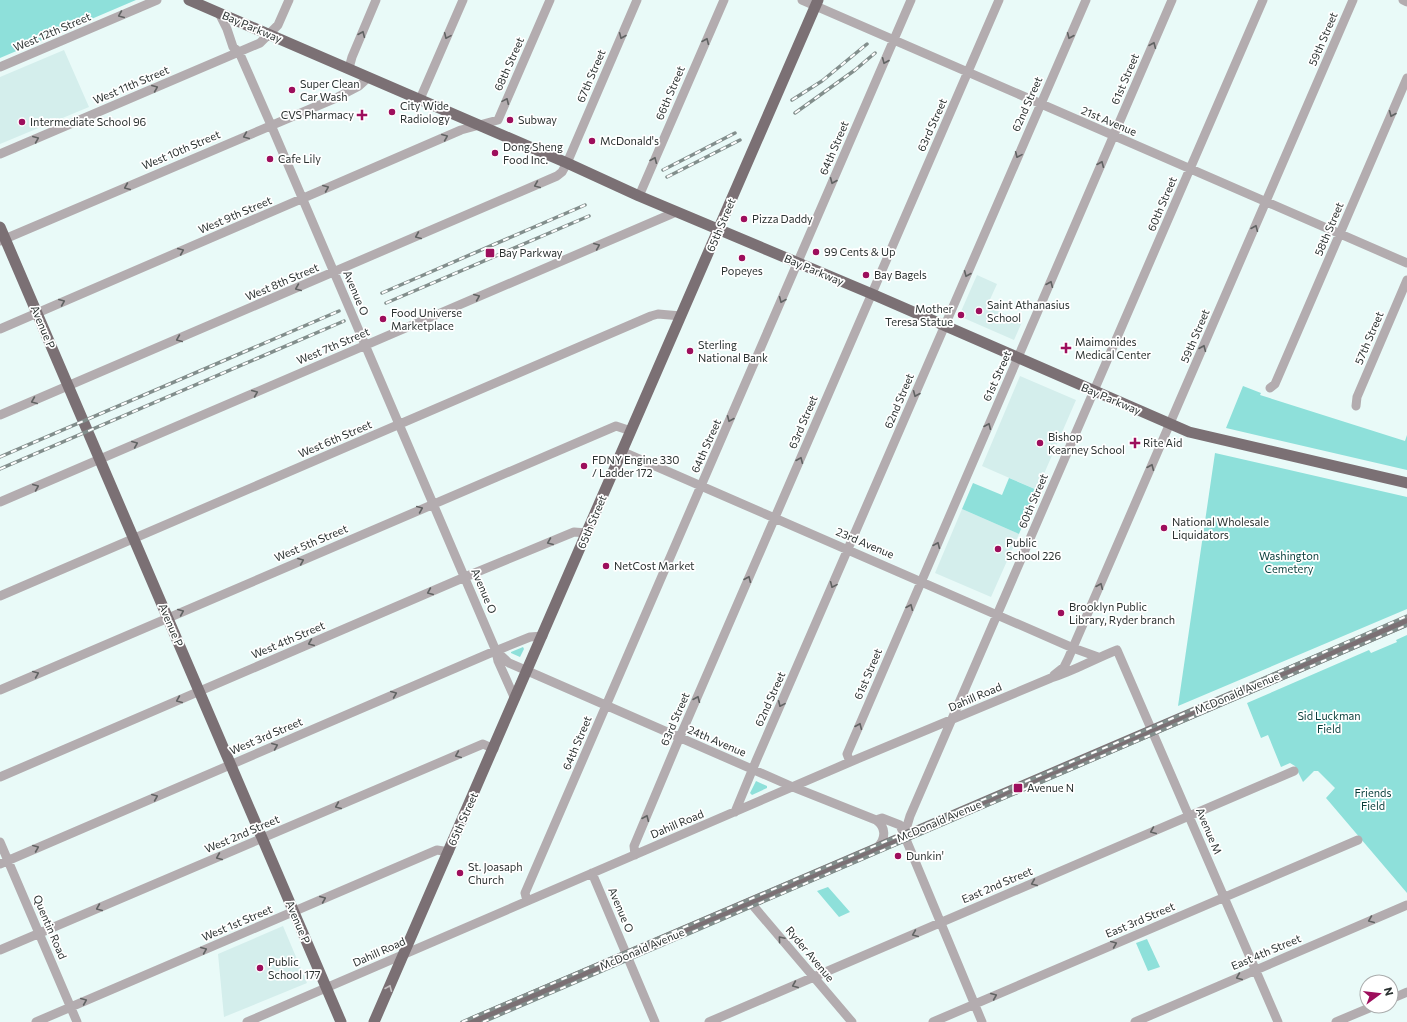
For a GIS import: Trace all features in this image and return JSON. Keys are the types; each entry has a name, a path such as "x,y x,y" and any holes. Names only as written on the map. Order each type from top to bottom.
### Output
{"main road":[{"name":"Bay Parkway","path":"189,0 201,2 220,13 567,162 639,196 872,294 1194,434 1407,483"},
{"name":"65th Street","path":"374,1022 516,699 817,3"},
{"name":"Avenue P","path":"0,227 3,240 37,313 341,1022"},
{"name":"McDonald Avenue","path":"472,1022 1407,621"}],"street":[{"name":"West 12th Street","path":"0,67 157,0"},
{"name":"West 11th Street","path":"0,154 260,43 278,25 289,0"},
{"path":"349,68 352,57 376,0"},
{"path":"420,99 463,0"},
{"name":"68th Street","path":"480,125 498,120 550,0"},
{"name":"67th Street","path":"567,162 637,0"},
{"name":"66th Street","path":"639,196 724,0"},
{"name":"21st Avenue","path":"802,0 817,3 894,40 1407,263"},
{"name":"64th Street","path":"527,901 526,893 912,0"},
{"name":"63rd Street","path":"635,855 634,846 999,0"},
{"name":"62nd Street","path":"735,812 752,769 1086,0"},
{"name":"61st Street","path":"850,762 847,754 1172,0"},
{"name":"60th Street","path":"904,836 910,816 1263,0"},
{"name":"59th Street","path":"1051,678 1064,667 1073,648 1354,0"},
{"path":"1403,0 1407,2"},
{"name":"Avenue O","path":"220,13 233,47 239,52 271,125 400,424 496,651 498,661 516,699"},
{"name":"West 10th Street","path":"3,240 336,98 359,86 369,77"},
{"name":"58th Street","path":"1270,388 1275,384 1407,78"},
{"name":"West 9th Street","path":"0,329 461,130 480,125"},
{"name":"West 8th Street","path":"0,415 557,176 562,172 567,162"},
{"name":"West 7th Street","path":"0,502 676,212"},
{"name":"57th Street","path":"1356,406 1356,397 1407,280"},
{"name":"West 6th Street","path":"0,596 651,316 658,314 681,316"},
{"name":"West 5th Street","path":"0,690 616,426 631,431"},
{"name":"23rd Avenue","path":"622,452 775,517 1073,648 1098,657"},
{"name":"West 4th Street","path":"0,777 464,577 574,532 588,533"},
{"name":"West 3rd Street","path":"4,862 496,651 530,637 543,636"},
{"name":"Dahill Road","path":"247,1022 850,762 1068,672 1089,663 1098,657 1117,650"},
{"name":"Avenue M","path":"1117,650 1278,1022"},
{"name":"Avenue O","path":"496,651 509,663 528,671"},
{"name":"24th Avenue","path":"528,671 793,787 876,820 882,818 900,825 904,836"},
{"name":"West 2nd Street","path":"0,950 483,744 494,749"},
{"name":"East 2nd Street","path":"709,1022 1294,771"},
{"path":"876,820 882,825 884,833 883,840 878,847"},
{"path":"904,836 982,1022"},
{"name":"East 3rd Street","path":"932,1022 1358,840"},
{"name":"Quentin Road","path":"0,842 4,862 39,934 77,1022"},
{"name":"West 1st Street","path":"36,1022 437,850 449,852"},
{"name":"Avenue O","path":"592,873 655,1022"},
{"name":"Ryder Avenue","path":"750,902 852,1022"},
{"name":"East 4th Street","path":"1135,1022 1407,905"},
{"path":"1336,1022 1359,1012"}],"shaded area":[{"path":"64,50 89,107 0,144 0,77"},
{"name":"Saint Athanasius School","path":"977,275 997,284 987,306 1022,322 1014,340 959,316"},
{"path":"1020,376 1076,400 1037,490 982,466"},
{"path":"962,509 1019,534 991,597 935,573"},
{"name":"Public School 177","path":"283,926 307,983 224,1017 218,954"}],"green space":[{"path":"0,0 136,0 0,58"},
{"path":"1243,386 1261,393 1260,395 1405,441 1407,435 1407,470 1226,428"},
{"name":"Washington Cemetery","path":"1215,453 1407,497 1407,609 1178,706"},
{"path":"1009,478 1037,490 1019,534 962,509 973,483 1002,495"},
{"path":"1407,635 1407,893 1326,798 1335,788 1318,771 1314,771 1303,782 1295,766 1290,763 1281,767 1268,735 1261,738 1247,703 1369,650 1371,653 1397,642 1396,640"},
{"path":"523,647 524,649 520,657 511,653 511,652"},
{"path":"756,781 767,786 767,788 752,795 750,793"},
{"path":"828,887 850,912 839,917 817,891"},
{"path":"1147,939 1160,967 1148,971 1136,943"}],"railway":[{"path":"792,100 822,81 867,44"},
{"path":"795,113 855,70 875,53"},
{"path":"663,170 735,133"},
{"path":"667,177 740,140"},
{"path":"382,293 585,205"},
{"path":"386,303 589,216"},
{"path":"0,457 339,311"},
{"path":"0,469 344,321"},
{"path":"462,1022 1109,746 1407,616"},
{"path":"483,1022 1407,625"}],"place":[{"name":"Super Clean Car Wash","path":"292,90"},
{"name":"City Wide Radiology","path":"392,112"},
{"name":"CVS Pharmacy","path":"362,115"},
{"name":"Subway","path":"510,120"},
{"name":"Intermediate School 96","path":"22,122"},
{"name":"McDonald's","path":"592,141"},
{"name":"Dong Sheng Food Inc.","path":"495,153"},
{"name":"Cafe Lily","path":"270,159"},
{"name":"Pizza Daddy","path":"744,219"},
{"name":"99 Cents & Up","path":"816,252"},
{"name":"Bay Parkway","path":"490,253"},
{"name":"Popeyes","path":"742,258"},
{"name":"Bay Bagels","path":"866,275"},
{"name":"Saint Athanasius School","path":"979,311"},
{"name":"Mother Teresa Statue","path":"961,315"},
{"name":"Food Universe Marketplace","path":"383,319"},
{"name":"Maimonides Medical Center","path":"1066,348"},
{"name":"Sterling National Bank","path":"690,351"},
{"name":"Bishop Kearney School","path":"1040,443"},
{"name":"Rite Aid","path":"1135,443"},
{"name":"FDNY Engine 330 / Ladder 172","path":"584,466"},
{"name":"National Wholesale Liquidators","path":"1164,528"},
{"name":"Public School 226","path":"998,549"},
{"name":"NetCost Market","path":"606,566"},
{"name":"Brooklyn Public Library, Ryder branch","path":"1061,613"},
{"name":"Avenue N","path":"1018,788"},
{"name":"Dunkin'","path":"898,856"},
{"name":"St. Joasaph Church","path":"460,873"},
{"name":"Public School 177","path":"260,968"}],"park label":[{"name":"Sid Luckman Field","path":"1329,722"},
{"name":"Friends Field","path":"1373,799"}]}
